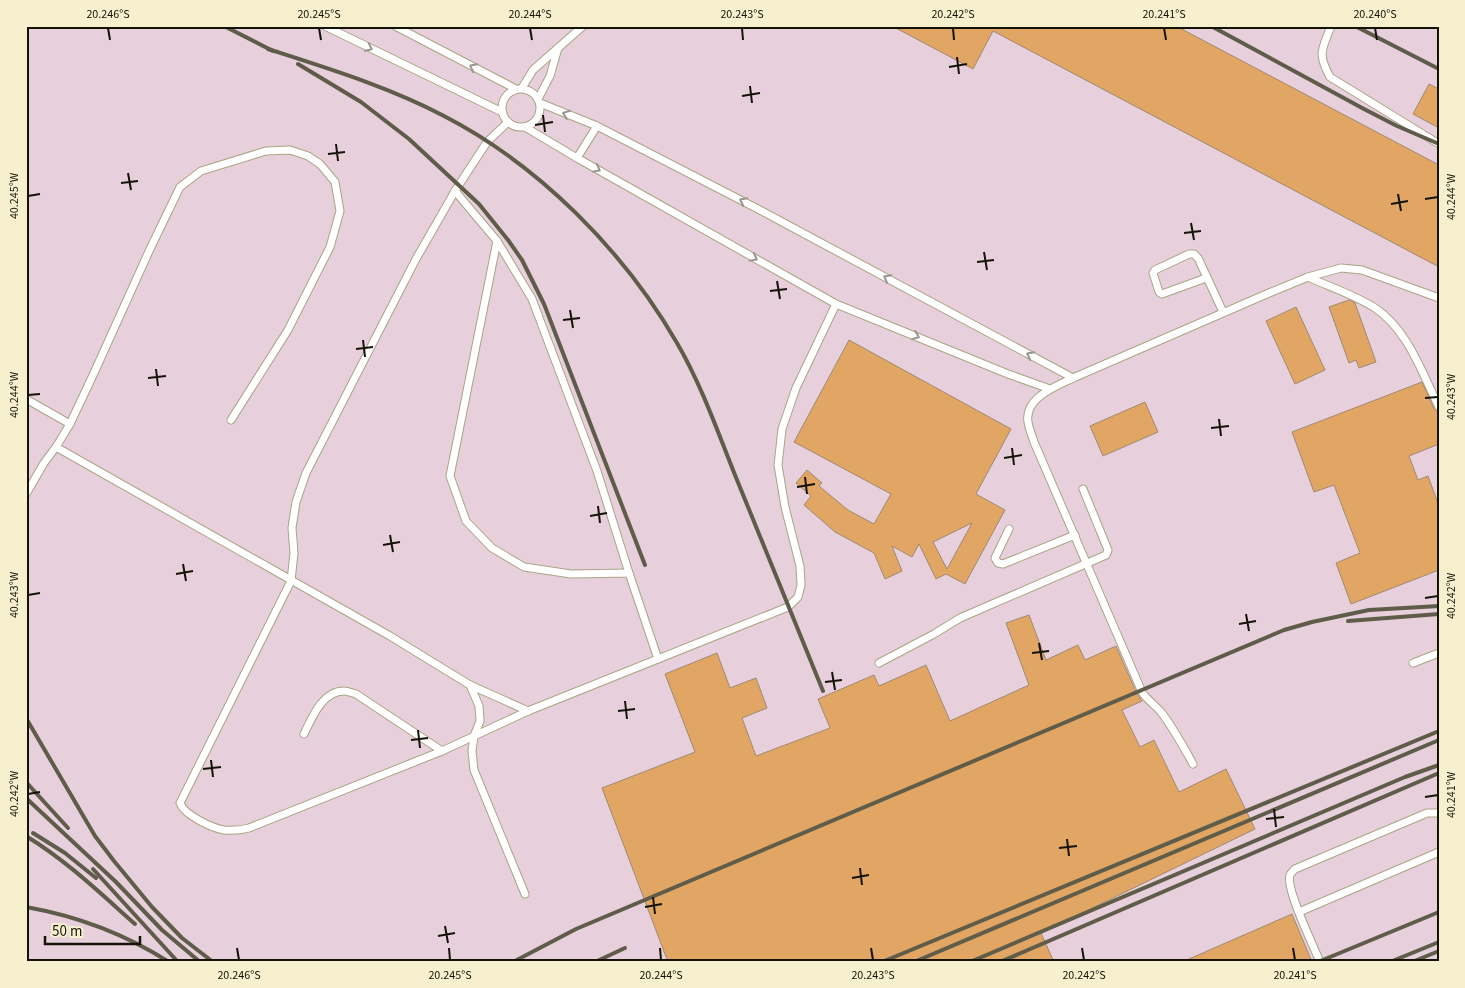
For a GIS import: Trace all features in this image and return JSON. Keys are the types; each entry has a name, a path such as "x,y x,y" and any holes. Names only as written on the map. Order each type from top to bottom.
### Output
{"lane":[{"path":"325,26 502,112"},
{"path":"395,26 519,89"},
{"path":"519,89 533,70 558,46 583,26"},
{"path":"1331,26 1321,51 1322,63 1330,77 1439,144"},
{"path":"525,127 536,121 540,109 539,101 550,76 558,46"},
{"path":"1050,389 1008,374 836,304 525,127 513,126 502,112 506,95 511,91 519,89 528,90 539,101 597,126 767,213 1073,378"},
{"path":"508,122 487,142 416,259 306,473 296,502 293,519 294,553 291,581 181,800 183,810 208,825 225,830 249,828 442,751 528,711 786,608 798,597 801,584 800,566 785,507 778,465 782,429 796,388 836,304"},
{"path":"577,158 597,126"},
{"path":"26,494 44,462 56,448 70,424 150,248 180,187 201,171 266,151 290,150 308,156 320,164 334,182 340,210 330,247 288,330 231,420"},
{"path":"455,192 498,241 532,299 597,471 658,659"},
{"path":"498,241 450,476 466,522 492,548 524,567 571,574 629,573"},
{"path":"1206,278 1162,294 1159,292 1153,273 1190,254 1194,254 1198,258 1223,312"},
{"path":"1193,764 1176,733 1160,710 1142,692 1034,442 1028,421 1029,409 1035,400 1050,389 1073,378 1308,277 1341,268 1362,270 1439,298"},
{"path":"1308,277 1375,308 1391,322 1410,346 1439,407"},
{"path":"26,399 70,424"},
{"path":"56,448 390,636 470,685 528,711"},
{"path":"879,663 960,618 1106,555 1108,550 1082,489"},
{"path":"1009,529 995,558 998,563 1002,564 1075,535"},
{"path":"1413,663 1439,653"},
{"path":"470,685 479,706 480,721 474,736 472,751 474,770 525,894"},
{"path":"304,734 320,705 331,694 344,691 356,694 442,751"},
{"path":"1320,962 1298,912 1289,885 1290,876 1295,869 1427,813 1439,813"},
{"path":"1298,912 1439,852"}],"shaded area":[{"path":"26,26 1439,26 1439,962 26,962"}],"building":[{"path":"892,26 1176,26 1439,165 1439,267 993,31 973,69"},
{"path":"1429,84 1439,89 1439,128 1413,114"},
{"path":"1349,300 1355,303 1376,362 1359,368 1356,360 1349,363 1329,307"},
{"path":"1296,307 1325,370 1295,384 1266,321"},
{"path":"849,340 1011,429 976,494 1005,510 965,584 946,574 936,579 919,544 912,557 892,546 902,571 885,579 874,553 835,532 804,505 811,496 796,483 807,470 822,483 819,486 848,510 874,524 891,494 794,442","holes":["972,523 947,569 933,542"]},
{"path":"1422,382 1434,409 1439,412 1439,444 1409,456 1418,480 1428,476 1439,506 1439,570 1351,604 1336,563 1360,553 1334,485 1314,492 1292,432"},
{"path":"1145,402 1158,432 1103,456 1090,426"},
{"path":"1029,615 1046,660 1078,645 1085,660 1116,646 1137,694 1142,701 1122,710 1140,747 1154,740 1179,792 1226,769 1255,829 1041,933 1054,962 668,962 602,788 695,752 665,674 717,653 730,688 756,678 767,708 742,718 756,756 830,728 818,699 874,675 879,686 926,665 950,721 1029,685 1006,623"},
{"path":"1292,914 1312,962 1182,962"}],"railway":[{"path":"224,26 273,51"},
{"path":"1211,26 1364,109 1439,144"},
{"path":"1355,26 1439,69"},
{"path":"268,49 313,63 402,96 444,116 479,136 513,159 545,185 576,213 605,244 656,309 694,375 823,691"},
{"path":"298,64 361,102 409,139 479,204 522,260 544,304 645,565"},
{"path":"513,962 576,929 1284,630 1369,610 1439,606"},
{"path":"1348,621 1439,614"},
{"path":"26,718 95,836 114,861 152,907 182,938 213,962"},
{"path":"882,962 1439,731"},
{"path":"914,962 1439,740"},
{"path":"970,962 1405,777 1439,765"},
{"path":"1000,962 1439,773"},
{"path":"26,782 68,828"},
{"path":"26,798 116,882 162,930 200,962"},
{"path":"33,833 65,853 96,878"},
{"path":"26,836 69,867 135,924"},
{"path":"93,869 178,962"},
{"path":"26,907 64,915 100,927 135,943 169,962"},
{"path":"1318,962 1439,912"},
{"path":"1390,962 1439,942"},
{"path":"595,962 625,948"},
{"path":"1412,962 1439,951"}]}
